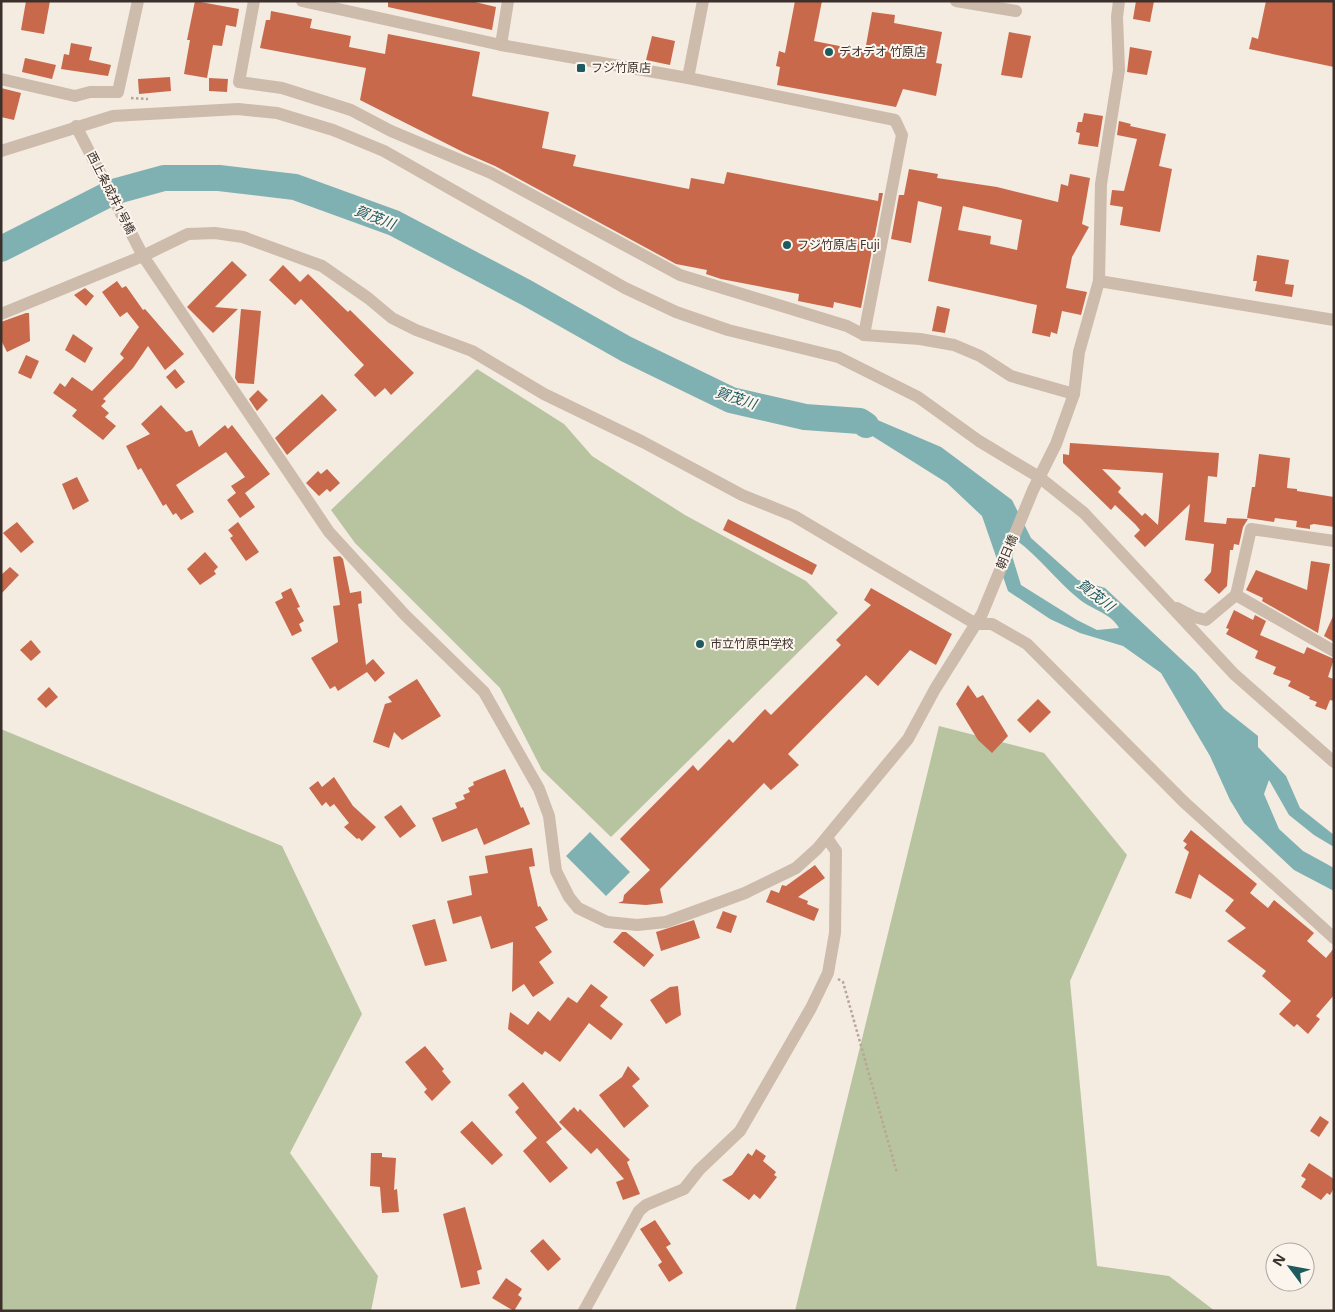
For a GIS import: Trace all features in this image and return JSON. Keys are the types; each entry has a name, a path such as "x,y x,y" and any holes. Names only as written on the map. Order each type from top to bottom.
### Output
{"street":[{"path":"1,79 75,96 90,92 118,92 138,1"},
{"path":"254,1 239,82 282,88 351,110 391,131 491,173 680,275 847,326 864,335 920,339 954,345 980,356 1011,376 1074,394"},
{"path":"302,1 501,45 688,78 895,120 902,135 864,335"},
{"path":"501,45 508,1"},
{"path":"688,78 703,1"},
{"path":"956,1 1016,11"},
{"name":"朝日橋","path":"827,838 834,826 908,739 935,689 979,619 1033,490 1056,444 1074,394 1080,352 1098,281 1101,184 1119,70 1117,17 1119,1"},
{"path":"1,151 113,116 238,109 277,113 333,130 384,151 625,288 676,312 728,330 838,356 918,397 979,441 1039,477 1084,513 1234,674 1334,762"},
{"name":"西上条成井1号橋","path":"76,126 141,251 329,532 405,615 484,692 539,789 549,816 556,871 569,897 578,908 606,922 623,924 666,922 745,893 796,868 827,838"},
{"path":"1,314 141,251 188,234 215,233 244,237 322,266 368,298 392,318 416,330 472,351 544,394 644,442 742,495 794,516 979,619 1028,644 1184,802 1334,938"},
{"path":"1098,281 1334,320"},
{"path":"1169,604 1194,617 1206,620 1236,595 1251,529 1334,541"},
{"path":"1236,595 1334,651"},
{"path":"584,1311 639,1212 646,1205 684,1189 699,1170 740,1131 811,1008 828,973 835,933 836,851 827,838"}],"path":[{"path":"843,982 897,1173"}],"green space":[{"name":"市立竹原中学校","path":"477,369 564,424 592,456 685,515 806,581 838,613 611,837 542,770 500,688 355,543 331,510"},
{"path":"939,726 1044,753 1127,855 1070,981 1097,1266 1169,1276 1215,1311 795,1311"},
{"path":"1,729 282,846 362,1014 290,1153 378,1276 371,1311 1,1311"}],"water":[{"path":"861,413 941,447 1012,500 1031,538 1078,580 1105,588 1196,673 1224,709 1258,736 1258,747 1286,776 1300,808 1334,835 1334,847 1314,835 1289,815 1269,780 1264,794 1279,829 1303,851 1334,868 1334,891 1294,870 1244,823 1230,800 1210,756 1161,673 1123,646 1080,633 1050,619 1008,591 982,516 947,483 858,427 833,419","holes":["1005,533 1034,555 1079,599 1106,615 1119,628 1097,630 1077,620 1021,585"]},
{"path":"590,832 630,872 606,896 566,856"}],"building":[{"path":"26,1 50,1 44,34 21,30"},
{"path":"195,1 239,9 236,27 226,25 222,46 213,45 207,78 184,74 190,40 187,40"},
{"path":"388,1 471,1 496,7 492,30 388,7"},
{"path":"795,1 822,1 814,41 865,51 872,12 895,15 894,23 942,32 936,63 942,64 936,96 903,89 896,107 777,85 780,67 776,66 779,51 785,53"},
{"path":"1136,1 1154,1 1150,22 1133,19"},
{"path":"1266,1 1334,1 1334,67 1249,49 1252,37 1258,39"},
{"path":"271,11 312,19 310,28 351,36 349,47 385,54 388,34 480,52 472,96 549,112 542,148 576,155 573,166 689,189 691,178 724,184 727,172 878,201 879,193 883,193 861,308 834,302 833,308 798,301 799,294 721,279 706,274 707,270 676,264 495,166 360,100 366,68 260,48 266,20 270,20"},
{"path":"1009,32 1031,36 1022,78 1001,75"},
{"path":"652,36 675,41 670,65 646,60"},
{"path":"71,43 92,47 89,60 111,65 108,76 61,69 64,54 69,55"},
{"path":"1130,47 1152,51 1147,75 1127,72"},
{"path":"25,58 56,65 52,79 22,72"},
{"path":"170,77 171,91 139,94 138,79"},
{"path":"209,78 228,79 227,92 209,91"},
{"path":"1,88 21,93 14,120 1,117"},
{"path":"1084,113 1103,116 1098,147 1078,144 1080,133 1076,132 1078,122 1082,122"},
{"path":"1119,121 1131,124 1130,126 1166,134 1159,166 1172,169 1160,232 1120,225 1123,207 1110,205 1112,190 1124,191 1137,139 1117,135"},
{"path":"909,169 938,174 937,178 997,187 1058,202 1061,184 1068,186 1070,174 1090,178 1082,224 1089,227 1072,257 1066,288 1087,292 1081,315 1062,311 1057,334 1051,332 1050,337 1032,333 1037,305 928,281 942,207 918,201 911,243 891,239 899,195 904,195","holes":["963,206 1022,220 1017,250 990,244 991,236 958,230"]},
{"path":"1257,255 1289,260 1285,284 1294,285 1292,297 1255,291 1257,281 1253,281"},
{"path":"232,261 247,275 215,307 238,309 213,333 187,307"},
{"path":"283,265 300,282 308,274 348,312 350,310 414,373 391,395 385,388 375,397 354,375 364,365 301,299 295,305 269,280"},
{"path":"117,281 122,288 126,286 143,310 145,309 184,354 165,370 148,346 133,368 103,399 106,401 101,406 109,413 105,417 116,426 103,440 72,416 77,410 53,393 60,383 65,387 72,377 92,391 124,358 120,354 139,327 127,312 120,317 102,292"},
{"path":"85,288 94,296 86,306 74,295"},
{"path":"937,306 950,309 945,333 932,331"},
{"path":"241,309 261,311 254,384 238,383 235,378"},
{"path":"29,313 30,341 7,352 1,340 1,322"},
{"path":"73,334 93,348 85,363 65,350"},
{"path":"26,355 39,361 31,379 18,373"},
{"path":"175,369 185,382 176,389 166,377"},
{"path":"258,390 268,400 257,411 249,399"},
{"path":"322,394 337,410 287,455 275,438"},
{"path":"161,405 186,432 192,430 199,447 225,425 228,429 232,425 270,474 245,493 255,507 240,518 227,500 236,493 231,486 245,477 226,452 176,485 194,512 181,520 176,513 173,515 166,504 163,506 141,468 138,470 126,446 150,434 141,424"},
{"path":"1070,443 1219,453 1217,477 1208,476 1204,522 1226,524 1227,518 1248,519 1243,527 1239,545 1234,544 1233,550 1230,550 1227,586 1219,594 1204,580 1211,572 1214,544 1185,540 1190,504 1145,547 1134,536 1140,530 1135,524 1115,505 1111,510 1063,463 1063,454 1069,455","holes":["1102,469 1163,473 1158,525 1145,513 1142,516 1118,492 1121,488"]},
{"path":"1259,454 1290,458 1287,488 1334,497 1334,527 1314,524 1310,525 1310,529 1296,527 1297,521 1275,518 1274,522 1247,518 1252,487 1255,487"},
{"path":"327,469 340,483 330,492 327,489 319,496 306,483 318,471 321,474"},
{"path":"77,477 89,501 73,510 62,484"},
{"path":"728,519 817,565 812,575 723,530"},
{"path":"17,522 34,542 21,553 3,533"},
{"path":"238,522 259,552 246,561 230,538 233,536 228,530"},
{"path":"205,552 218,567 214,571 216,574 200,585 187,569"},
{"path":"340,556 343,559 350,593 361,591 362,603 358,604 366,665 373,659 385,673 375,682 367,672 338,691 335,686 330,689 311,658 338,642 333,606 340,605 333,557"},
{"path":"1311,561 1330,564 1318,633 1262,601 1263,598 1246,590 1256,570 1307,590"},
{"path":"10,567 19,575 1,594 1,575"},
{"path":"291,588 300,607 297,608 304,621 299,624 302,631 292,636 275,602 283,598 281,593"},
{"path":"871,588 952,634 936,665 910,650 878,686 866,675 788,754 799,765 771,790 764,783 660,889 663,903 646,905 618,903 623,901 624,895 650,870 620,839 693,765 698,771 729,739 733,743 765,709 771,715 841,645 836,640 871,605 864,600"},
{"path":"1234,610 1253,620 1255,615 1266,621 1260,635 1304,654 1307,647 1334,659 1328,677 1334,679 1334,701 1330,700 1326,710 1315,706 1317,702 1288,686 1291,681 1273,674 1276,667 1255,658 1258,651 1226,634 1229,629 1226,628"},
{"path":"1334,614 1334,642 1324,636"},
{"path":"31,640 41,652 31,661 20,650"},
{"path":"417,679 441,716 402,740 394,732 389,748 373,742 385,704 392,702 388,697"},
{"path":"968,685 977,698 983,695 1008,736 992,753 978,740 956,704"},
{"path":"49,687 58,697 46,708 37,699"},
{"path":"1038,699 1051,712 1030,733 1017,720"},
{"path":"505,769 521,808 523,807 530,824 484,845 477,828 442,842 432,818 457,808 455,803 465,799 463,795 470,792 468,788 474,785 473,782"},
{"path":"334,777 353,806 376,827 362,841 344,827 349,823 334,804 330,807 326,802 322,806 309,788 318,781 322,787"},
{"path":"401,805 416,826 400,838 384,817"},
{"path":"1191,830 1257,884 1250,893 1268,908 1274,900 1314,933 1307,941 1326,958 1334,948 1334,995 1316,1016 1320,1019 1308,1034 1297,1024 1294,1027 1279,1014 1291,1001 1262,976 1266,971 1227,941 1246,928 1225,911 1234,900 1199,874 1191,899 1175,893 1189,852 1184,848 1187,844 1183,841"},
{"path":"532,848 535,866 529,867 538,907 540,906 548,920 535,927 552,952 539,962 554,983 533,997 524,984 512,992 513,942 491,949 481,916 453,924 447,901 472,895 469,876 488,873 485,856"},
{"path":"815,865 825,878 798,897 808,901 807,904 819,909 814,921 766,902 771,890 779,893 782,885 786,886"},
{"path":"723,911 737,916 731,933 716,928"},
{"path":"435,919 447,961 425,966 412,925"},
{"path":"694,920 700,938 661,951 656,932"},
{"path":"622,932 626,932 654,955 644,967 613,942"},
{"path":"591,984 608,997 600,1006 623,1024 611,1040 589,1023 560,1062 545,1051 542,1055 508,1029 510,1012 528,1025 538,1011 550,1021 568,997 577,1003"},
{"path":"678,986 681,1015 666,1024 650,1000 670,987"},
{"path":"425,1046 444,1069 442,1071 451,1082 432,1101 424,1092 427,1089 405,1062"},
{"path":"628,1066 640,1079 632,1086 649,1106 624,1128 599,1095 622,1077"},
{"path":"523,1082 562,1129 546,1142 568,1168 550,1183 523,1151 537,1138 515,1112 519,1108 508,1095"},
{"path":"574,1107 578,1112 580,1109 630,1160 627,1162 640,1194 623,1200 616,1182 624,1179 597,1148 591,1154 559,1122"},
{"path":"1320,1116 1329,1122 1319,1137 1310,1131"},
{"path":"472,1121 503,1155 492,1165 460,1132"},
{"path":"756,1149 766,1156 763,1161 776,1172 774,1175 777,1177 760,1199 754,1194 749,1200 722,1180 732,1175 748,1153 752,1156"},
{"path":"371,1153 382,1153 382,1157 396,1158 394,1190 397,1189 399,1212 382,1213 380,1187 370,1186"},
{"path":"1309,1163 1334,1179 1334,1188 1330,1195 1327,1193 1321,1200 1301,1187 1306,1179 1301,1176"},
{"path":"465,1207 482,1269 477,1271 480,1284 461,1288 443,1214"},
{"path":"655,1220 671,1244 666,1247 683,1273 669,1282 658,1265 662,1262 640,1229"},
{"path":"543,1239 561,1259 548,1271 530,1251"},
{"path":"506,1278 522,1289 518,1295 522,1298 514,1311 492,1298"}],"waterway":[{"name":"賀茂川","path":"1,249 113,192 164,178 219,178 295,187 394,223 527,293 626,349 731,400 805,417 860,421 866,425"}],"place":[{"name":"デオデオ 竹原店","path":"829,52"},
{"name":"フジ竹原店","path":"581,68"},
{"name":"フジ竹原店 Fuji","path":"787,245"},
{"name":"市立竹原中学校","path":"700,644"}]}
